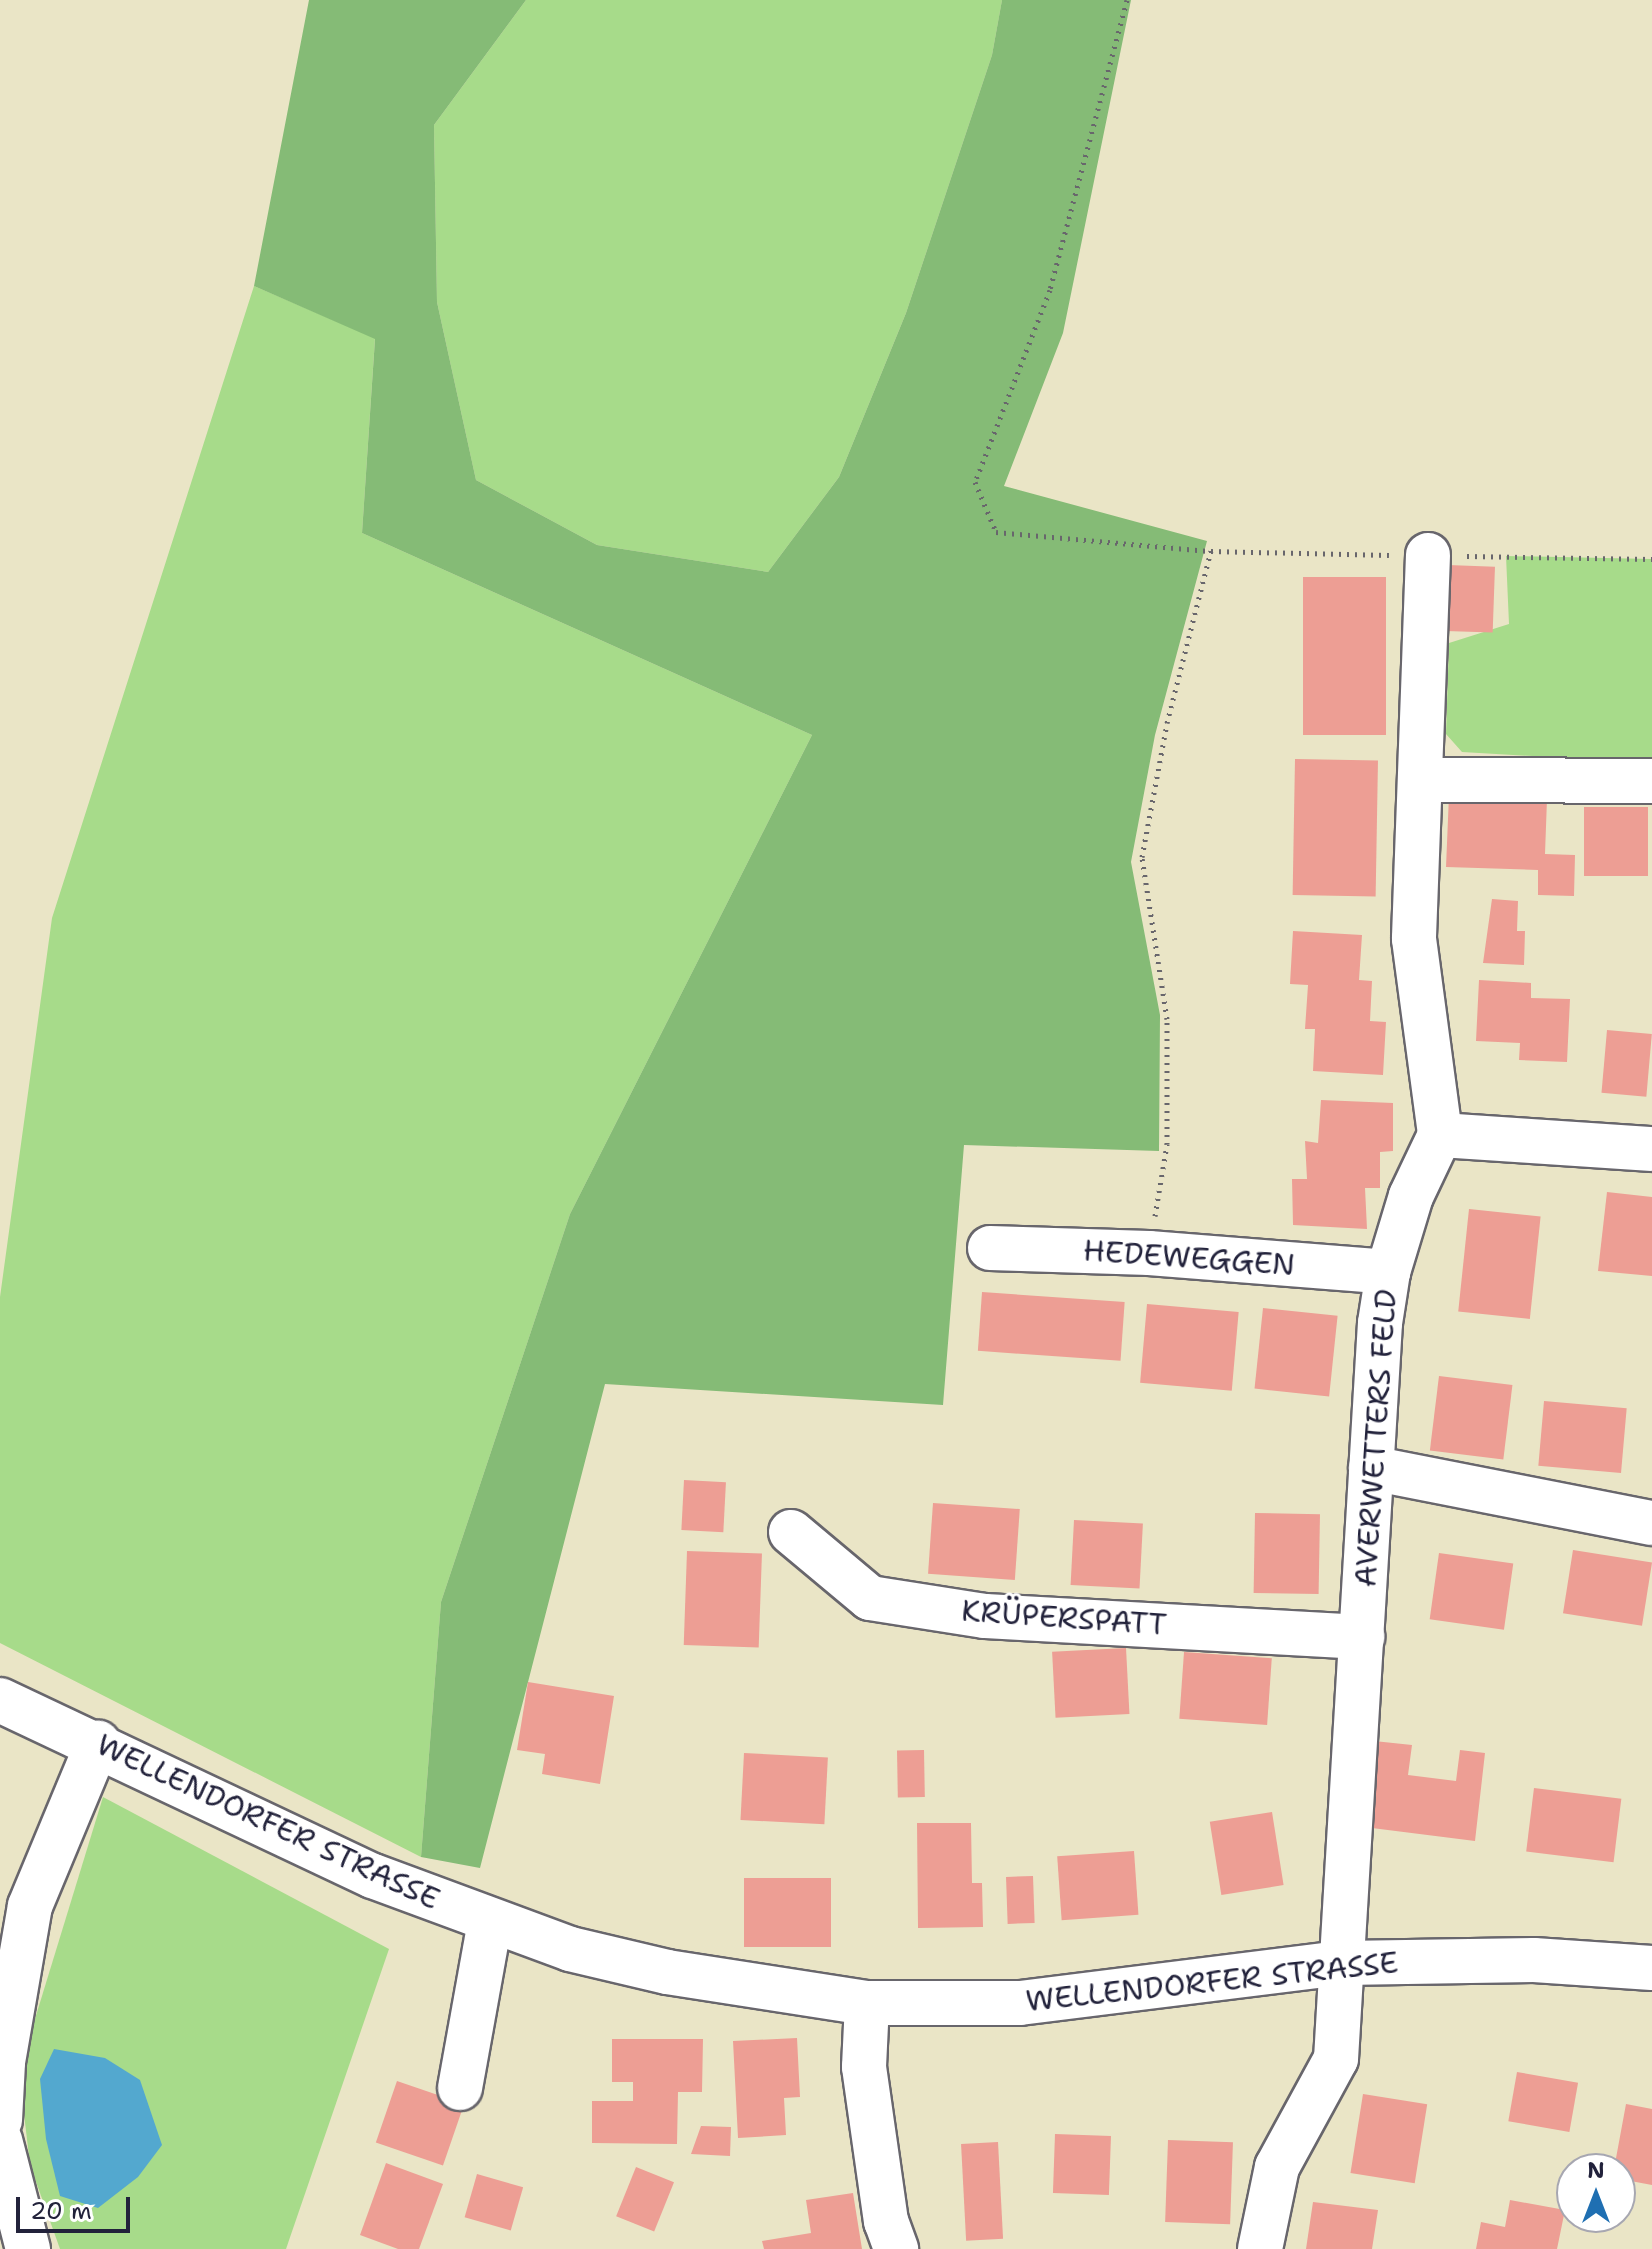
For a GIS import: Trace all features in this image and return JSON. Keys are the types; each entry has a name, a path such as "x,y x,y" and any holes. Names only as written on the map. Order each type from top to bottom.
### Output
{"street":[{"path":"1428,555 1414,939 1440,1135 1652,1149"},
{"path":"1420,780 1652,781"},
{"name":"AVERWETTERS FELD","path":"1260,2249 1277,2167 1336,2059 1380,1323 1388,1272 1411,1196 1440,1135"},
{"name":"HEDEWEGGEN","path":"990,1248 1149,1253 1388,1272"},
{"path":"1371,1468 1652,1523"},
{"name":"KRÜPERSPATT","path":"791,1532 870,1598 985,1616 1362,1637"},
{"name":"WELLENDORFER STRASSE","path":"0,1700 98,1743 373,1876 490,1921 667,1972 867,2003 1020,2003 1342,1963 1534,1960 1652,1968"},
{"path":"0,2120 3,2062 30,1906 98,1743"},
{"path":"460,2088 490,1921"},
{"path":"867,2003 864,2067 886,2221 896,2249"},
{"path":"0,2140 28,2249"}],"path":[{"path":"1127,0 1050,290 975,482 996,532 1211,551 1652,559"},
{"path":"1149,1253 1167,1144 1167,1019 1142,857 1167,723 1211,551"}],"green space":[{"path":"309,0 526,0 434,125 437,302 476,480 597,545 768,572 839,477 906,313 992,55 1002,0 1131,0 1063,333 1004,486 1207,541 1155,735 1131,862 1160,1015 1159,1151 964,1145 943,1405 605,1384 480,1868 421,1857 441,1602 570,1214 812,735 362,533 375,339 254,286"},
{"path":"526,0 1002,0 992,55 906,313 839,477 768,572 597,545 476,480 437,302 434,125"},
{"path":"254,286 375,338 362,533 812,735 570,1214 441,1602 421,1857 0,1643 0,1297 52,918"},
{"path":"1506,556 1652,559 1652,763 1462,752 1446,734 1449,643 1509,624"},
{"path":"103,1797 389,1949 286,2249 60,2249 30,2165 19,2071"}],"water":[{"path":"54,2049 105,2058 140,2080 162,2145 138,2177 98,2208 60,2196 46,2139 40,2079"}],"building":[{"path":"1448,565 1495,567 1493,633 1446,631"},
{"path":"1303,577 1386,577 1386,735 1303,735"},
{"path":"1295,759 1378,760 1376,896 1293,895"},
{"path":"1449,795 1547,799 1545,854 1575,855 1574,896 1538,895 1538,870 1446,867"},
{"path":"1584,807 1648,807 1648,876 1584,876"},
{"path":"1492,899 1518,901 1517,931 1525,931 1524,965 1483,963"},
{"path":"1293,931 1362,935 1359,980 1372,981 1370,1021 1386,1022 1383,1075 1313,1071 1315,1029 1305,1029 1308,985 1290,984"},
{"path":"1479,980 1531,983 1531,998 1570,999 1567,1062 1519,1060 1520,1043 1476,1041"},
{"path":"1607,1030 1652,1034 1646,1097 1602,1093"},
{"path":"1321,1100 1393,1103 1393,1151 1380,1152 1380,1188 1365,1188 1367,1229 1293,1225 1292,1179 1307,1179 1305,1141 1318,1143"},
{"path":"1607,1192 1652,1197 1652,1276 1598,1271"},
{"path":"1469,1209 1541,1217 1530,1319 1458,1311"},
{"path":"982,1292 1125,1302 1121,1361 978,1351"},
{"path":"1147,1304 1239,1312 1232,1391 1140,1383"},
{"path":"1263,1308 1338,1316 1329,1396 1255,1389"},
{"path":"1439,1376 1512,1385 1503,1459 1430,1450"},
{"path":"1544,1401 1627,1408 1621,1473 1538,1466"},
{"path":"684,1480 726,1482 723,1532 681,1530"},
{"path":"933,1503 1020,1509 1015,1580 928,1574"},
{"path":"1255,1513 1320,1514 1319,1594 1254,1593"},
{"path":"1074,1520 1143,1524 1140,1589 1071,1585"},
{"path":"1573,1550 1652,1563 1642,1626 1563,1613"},
{"path":"687,1551 762,1554 759,1648 684,1645"},
{"path":"1439,1553 1513,1563 1504,1630 1430,1619"},
{"path":"1126,1648 1129,1714 1056,1718 1052,1652"},
{"path":"1184,1652 1272,1658 1267,1725 1179,1719"},
{"path":"528,1682 614,1696 600,1784 542,1774 545,1754 517,1750"},
{"path":"1374,1741 1412,1745 1408,1775 1456,1781 1460,1750 1485,1753 1475,1841 1364,1827"},
{"path":"897,1750 924,1750 925,1797 898,1797"},
{"path":"744,1753 828,1757 824,1824 740,1820"},
{"path":"1534,1788 1621,1799 1614,1862 1526,1852"},
{"path":"1272,1812 1284,1885 1221,1895 1210,1822"},
{"path":"917,1823 971,1823 972,1883 982,1883 983,1927 918,1928"},
{"path":"1134,1851 1138,1915 1062,1920 1057,1856"},
{"path":"1033,1876 1035,1923 1008,1924 1006,1877"},
{"path":"744,1878 831,1878 831,1947 744,1947"},
{"path":"797,2038 800,2097 784,2098 786,2135 738,2138 733,2041"},
{"path":"612,2039 703,2039 702,2092 678,2092 677,2144 592,2143 592,2101 633,2101 633,2082 612,2082"},
{"path":"1517,2072 1578,2083 1569,2132 1508,2121"},
{"path":"397,2081 464,2104 443,2166 376,2142"},
{"path":"1363,2094 1427,2104 1415,2183 1350,2173"},
{"path":"1626,2104 1652,2109 1652,2185 1636,2182 1636,2153 1617,2153"},
{"path":"701,2126 731,2127 730,2156 691,2154"},
{"path":"1055,2134 1111,2136 1109,2195 1053,2193"},
{"path":"1168,2140 1233,2142 1230,2224 1165,2222"},
{"path":"998,2142 1003,2239 966,2241 961,2144"},
{"path":"386,2163 443,2184 419,2249 398,2249 360,2235"},
{"path":"636,2167 674,2182 654,2231 616,2216"},
{"path":"477,2174 523,2187 511,2230 465,2217"},
{"path":"853,2193 862,2249 764,2249 762,2241 811,2233 806,2200"},
{"path":"1510,2200 1556,2208 1556,2233 1560,2233 1557,2249 1476,2249 1481,2222 1505,2227"},
{"path":"1313,2202 1378,2210 1372,2249 1306,2249"}]}
